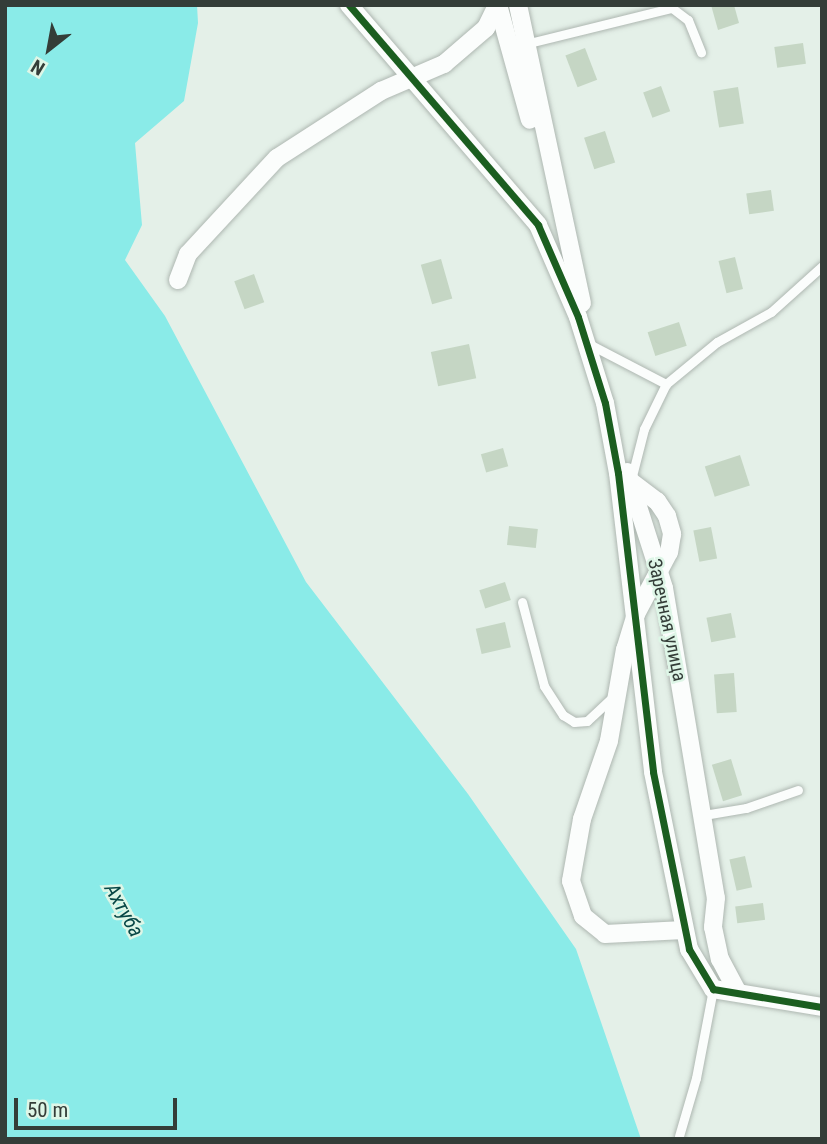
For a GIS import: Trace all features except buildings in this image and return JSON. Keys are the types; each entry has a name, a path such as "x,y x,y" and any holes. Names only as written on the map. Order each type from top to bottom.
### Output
{"street":[{"path":"349,5 538,225 578,317 605,403"},
{"path":"177,280 188,254 276,158 381,91 444,64 468,47 486,29 498,5"},
{"path":"498,5 508,50 557,193"},
{"name":"Заречная улица","path":"518,5 605,403 624,477 659,571 704,815 716,898 713,927 720,959 737,991"},
{"path":"624,477 657,501 667,516 672,534 669,552 636,614 609,741 582,820 571,881 583,916 605,934 684,930"},
{"path":"624,477 653,772 689,949 713,989 822,1007"}],"lane":[{"path":"525,44 672,8 688,20 701,53"},
{"path":"624,477 666,384 717,342 771,312 822,266"},
{"path":"591,345 666,384"},
{"path":"522,602 544,686 563,715 574,722 587,721 618,691"},
{"path":"704,815 746,808 798,790"},
{"path":"679,1136 696,1078 713,989"}],"water":[{"name":"Ахтуба","path":"5,5 197,5 198,23 184,101 135,143 142,225 125,260 165,316 306,582 468,794 576,949 641,1139 5,1139"}],"cycle path":[{"path":"349,5 538,225 578,317 605,403 618,473 653,772 689,949 713,989 822,1007"}]}
